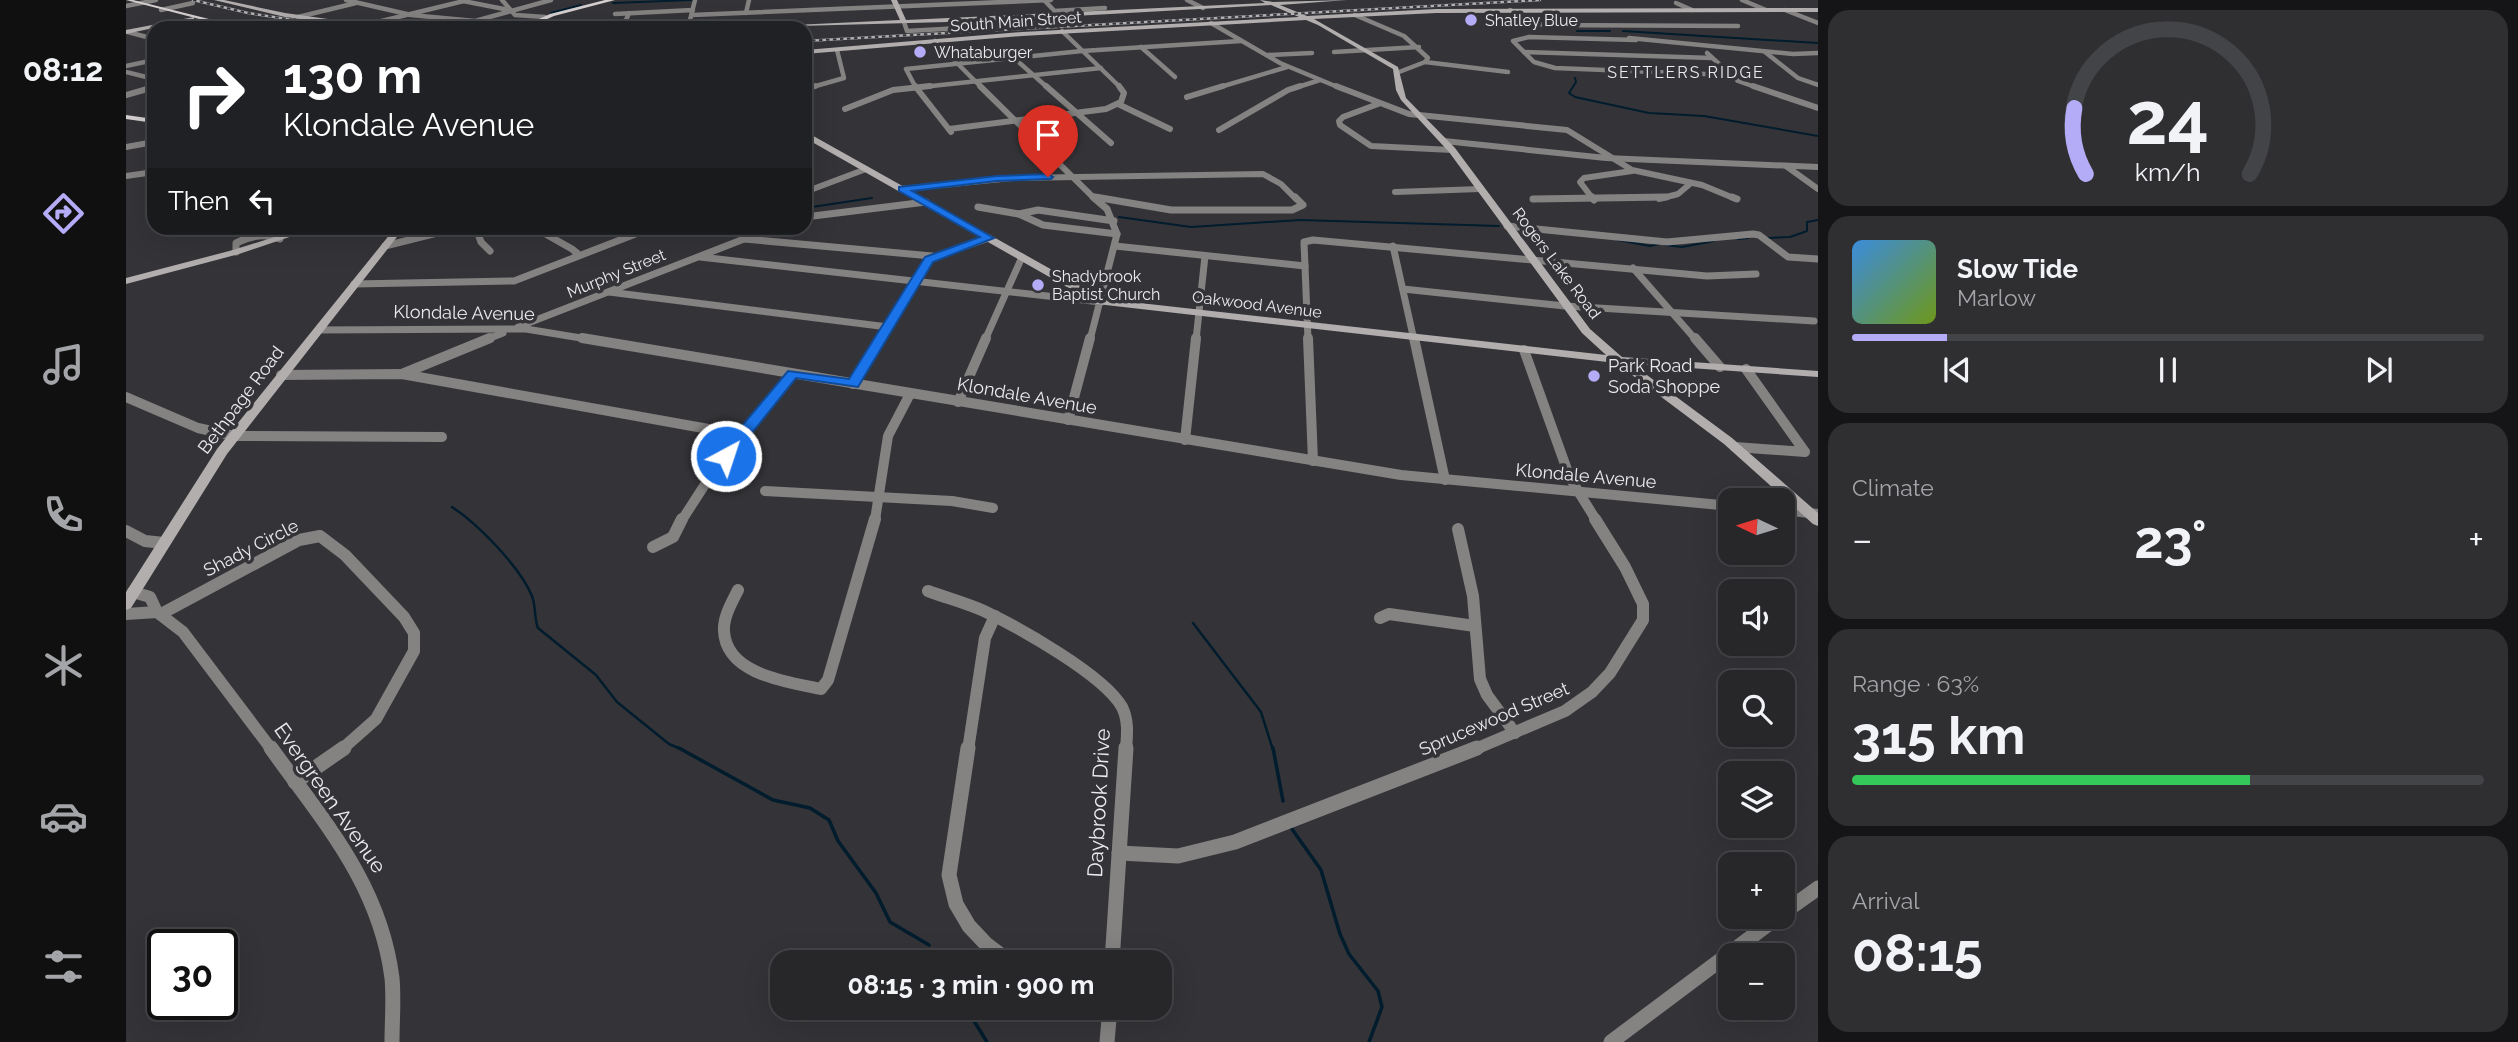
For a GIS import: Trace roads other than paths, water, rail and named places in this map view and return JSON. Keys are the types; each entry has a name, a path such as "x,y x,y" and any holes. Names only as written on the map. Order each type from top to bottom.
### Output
{"main road":[{"path":"126,0 207,21"},
{"path":"537,21 612,0"},
{"path":"545,21 584,7"},
{"path":"541,21 545,17"},
{"path":"126,117 147,120"}],"street":[{"path":"126,6 156,0"},
{"path":"217,0 298,17 332,21"},
{"path":"346,0 411,15 475,21 551,0"},
{"path":"298,17 371,0"},
{"path":"383,21 464,0 518,15 545,17"},
{"path":"502,0 510,11"},
{"path":"690,21 695,0"},
{"path":"746,13 748,0"},
{"path":"894,0 907,31 1064,23 1044,0"},
{"path":"615,14 746,13 1051,0"},
{"path":"1096,0 1108,10"},
{"path":"1188,0 1203,8"},
{"path":"1263,0 1306,18 1366,50 1399,72 1425,62 1508,72"},
{"path":"812,25 1344,0"},
{"path":"1742,0 1766,10"},
{"path":"994,1 1013,26"},
{"path":"161,10 193,3"},
{"path":"1676,3 1692,10"},
{"path":"1510,10 1537,24 1738,26"},
{"name":"South Main Street","path":"812,52 1062,31 1355,15 1510,10 1818,10"},
{"path":"1785,10 1818,23"},
{"path":"628,21 629,13"},
{"path":"1355,15 1403,34 1428,58 1425,62"},
{"path":"177,21 192,18"},
{"name":"Rogers Lake Road","path":"1211,23 1265,56 1287,66 1378,104 1417,115"},
{"path":"1607,26 1636,40"},
{"path":"127,31 147,27"},
{"path":"127,31 147,37"},
{"path":"1062,31 1083,51 1101,68 1124,93 1122,101 1077,114 950,130 916,88 906,69 1083,51 1243,41"},
{"path":"1729,75 1564,69 1537,63 1514,40 1530,37 1636,40 1818,53"},
{"path":"935,41 1071,177 1095,197 1114,221 1117,234 1115,246 1068,420"},
{"path":"1700,46 1729,75 1748,85 1818,108"},
{"path":"1141,47 1175,77"},
{"path":"1334,52 1419,47"},
{"path":"812,87 844,78 837,50"},
{"path":"1764,51 1798,78 1818,85"},
{"path":"1524,52 1712,58"},
{"path":"1265,56 1312,53"},
{"path":"1013,57 1111,143"},
{"path":"126,66 147,62"},
{"path":"1187,97 1287,66"},
{"path":"127,73 147,68"},
{"path":"845,109 887,91 1101,68"},
{"name":"Rogers Lake Road","path":"1399,72 1398,91 1417,115 1452,150 1586,331 1619,360 1735,447 1815,516"},
{"path":"127,73 147,77"},
{"path":"1219,130 1288,90 1320,80"},
{"path":"126,95 147,89"},
{"path":"1118,104 1170,129"},
{"path":"1378,104 1339,121 1343,128 1371,146 1452,150"},
{"path":"1417,115 1567,130 1635,171 1691,183 1737,199"},
{"path":"812,139 1101,302"},
{"path":"1444,141 1611,158 1818,167"},
{"path":"126,147 147,143"},
{"path":"1786,166 1818,188"},
{"path":"812,189 866,169"},
{"path":"1594,200 1582,187 1580,182 1584,178 1635,171"},
{"path":"126,176 147,173"},
{"path":"902,189 997,178 1268,174 1301,201 1301,208 1284,211 1179,211 1095,197"},
{"path":"1533,199 1658,199 1678,194 1691,183"},
{"path":"1395,192 1480,189"},
{"path":"812,216 926,202"},
{"path":"978,206 1019,214 1043,225 1117,234"},
{"path":"1019,214 1038,210 1114,221"},
{"path":"1507,226 1667,242 1753,234 1759,235 1788,257 1818,259"},
{"path":"126,281 236,253 291,235"},
{"name":"Bethpage Road","path":"126,604 234,436 394,235"},
{"path":"385,246 429,235"},
{"path":"478,235 481,243 490,251"},
{"path":"547,235 572,249 577,253 575,257"},
{"path":"354,284 514,281 633,235"},
{"name":"Murphy Street","path":"402,374 733,241 754,238 932,256"},
{"path":"853,384 932,256 989,238"},
{"path":"1313,461 1304,242 1313,240 1393,246 1707,276 1756,274"},
{"path":"1115,246 1305,266"},
{"path":"1393,246 1445,480"},
{"path":"1185,440 1205,256"},
{"name":"Oakwood Avenue","path":"693,257 733,259 1619,360 1818,374"},
{"path":"958,402 1023,257"},
{"path":"1633,268 1720,367"},
{"path":"1403,289 1565,306 1814,321"},
{"path":"606,292 888,327"},
{"name":"Klondale Avenue","path":"317,330 512,329 559,334 1313,461 1445,480 1718,505"},
{"name":"Sprucewood Street","path":"1119,853 1178,856 1235,842 1516,733 1567,710 1592,692 1610,673 1643,620 1643,604 1638,591 1577,493 1552,432 1524,350"},
{"path":"1735,447 1805,452 1746,369"},
{"path":"281,375 402,374 739,439"},
{"path":"653,547 671,541 690,505 739,439 793,374"},
{"path":"738,590 724,629 727,647 740,662 754,669 821,689 828,680 873,533 888,436 910,394"},
{"path":"126,397 198,428 234,436 442,437"},
{"path":"765,491 952,500 993,508"},
{"path":"1796,512 1815,516"},
{"path":"1458,529 1469,574 1480,679 1487,695 1516,733"},
{"path":"126,531 145,541 164,543"},
{"name":"Shady Circle","path":"159,613 310,536 328,540 404,617 414,633 414,651 385,708 356,739 295,782"},
{"name":"Daybrook Drive","path":"928,591 995,616 1049,649 1120,704 1126,717 1127,729 1113,950"},
{"name":"Evergreen Avenue","path":"134,592 150,597 159,613 183,632 352,860 376,910 392,980 393,1042"},
{"path":"126,614 159,613"},
{"path":"1380,618 1389,614 1475,625"},
{"path":"992,950 967,927 957,907 949,875 985,638 995,616"},
{"path":"1795,904 1818,888"},
{"path":"1611,1042 1762,929"},
{"path":"1108,1020 1108,1042"}],"waterway":[{"path":"613,3 692,0"},
{"path":"551,13 581,5"},
{"path":"1577,31 1610,31"},
{"path":"1623,31 1818,43"},
{"path":"1575,78 1576,82 1569,93 1575,97 1649,113 1704,116 1818,136"},
{"path":"812,207 872,198"},
{"path":"1119,217 1191,227 1300,220 1499,226"},
{"path":"1767,238 1790,237 1807,231 1807,222 1818,220"},
{"path":"1738,239 1748,238"},
{"path":"1618,240 1650,246 1659,244"},
{"path":"1665,245 1682,247 1714,241"},
{"path":"452,507 486,535 518,572 532,596 538,628 596,675 617,702 669,744 681,749"},
{"path":"1193,623 1261,712 1273,750"},
{"path":"1273,748 1283,801"},
{"path":"681,749 773,800 810,808 829,820 838,841 876,893 890,922 929,945"},
{"path":"1292,829 1321,870 1340,934 1349,954 1378,991 1382,1007 1369,1042"},
{"path":"973,1020 987,1042"}],"railway":[{"path":"193,0 248,13 301,21"},
{"path":"812,41 1540,0"}],"place":[{"name":"Shatley Blue","path":"1471,20"},
{"name":"Whataburger","path":"920,52"},
{"name":"Shadybrook Baptist Church","path":"1038,285"},
{"name":"Park Road Soda Shoppe","path":"1594,376"}],"district":[{"name":"SETTLERS RIDGE","path":"1686,72"}]}
